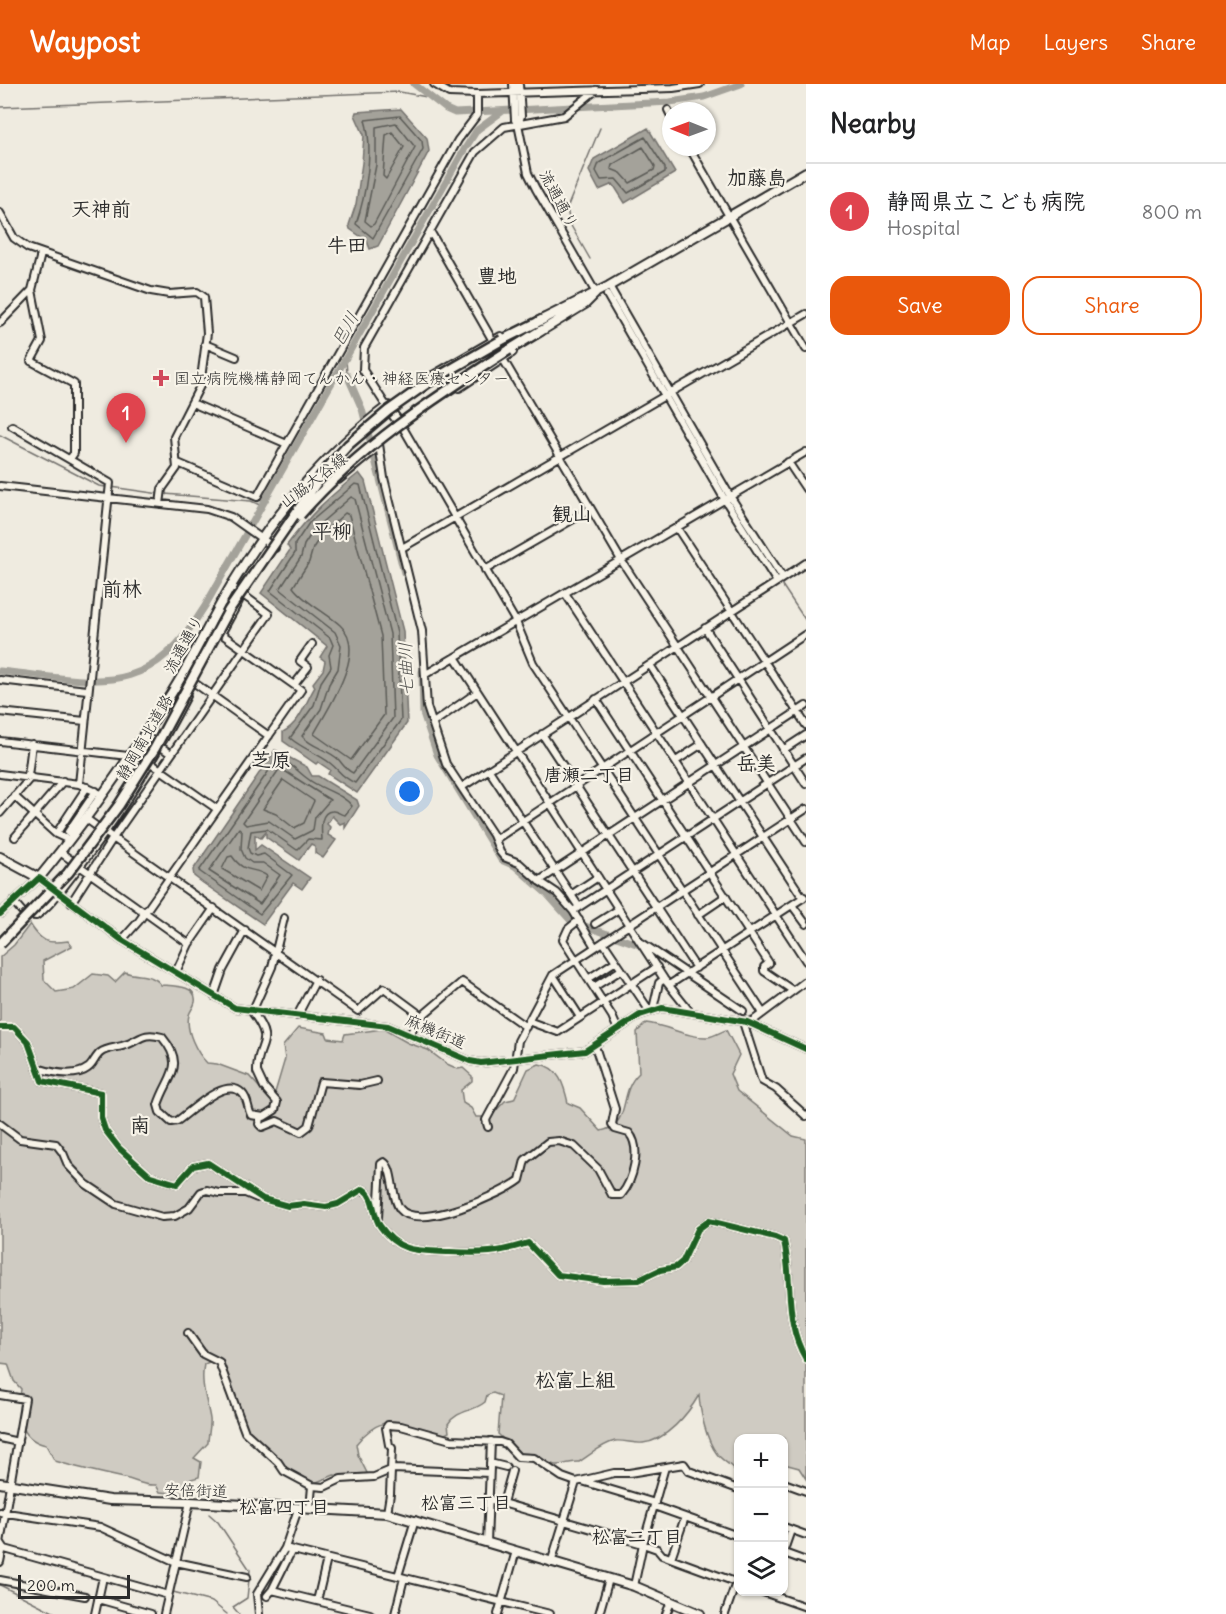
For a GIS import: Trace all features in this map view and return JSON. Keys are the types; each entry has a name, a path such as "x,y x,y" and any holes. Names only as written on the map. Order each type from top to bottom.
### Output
{"highway":[{"path":"291,523 324,472 365,429 429,382 497,340 544,319"},
{"path":"291,523 380,438 437,396 540,331"},
{"name":"静岡南北道路","path":"0,946 59,886 121,806 161,741 231,611 291,523"}],"main road":[{"path":"544,319 596,293 608,291 806,172"},
{"path":"540,331 585,304 596,293"},
{"name":"山脇大谷線","path":"261,536 305,499 346,474 402,426 503,359 540,331"},
{"name":"山脇大谷線","path":"261,536 327,461 371,419 442,369 497,340"},
{"path":"387,407 402,426"},
{"name":"流通通り","path":"39,878 71,838 98,793 130,753 182,675 261,536"},
{"name":"麻機街道","path":"0,857 39,878"},
{"name":"安倍街道","path":"0,1483 110,1500 387,1513 634,1586 700,1614"}],"street":[{"path":"434,84 449,93 477,94 700,84"},
{"path":"513,84 516,93 518,124"},
{"path":"516,93 519,84"},
{"path":"387,407 367,378 362,360 364,348 482,143 504,127 552,120 569,113 596,90"},
{"path":"178,463 257,497 453,149 477,115 477,94"},
{"name":"流通通り","path":"518,124 528,173 596,293"},
{"path":"694,156 806,350"},
{"path":"0,213 14,238 41,254 151,291 169,294 192,291 202,294 207,320 200,386 174,437 178,463 176,471 162,489 160,501"},
{"path":"430,231 497,340"},
{"path":"41,254 32,290 42,341 31,361 74,384 74,453 70,459"},
{"path":"0,322 32,290"},
{"path":"608,291 728,498 780,580"},
{"path":"402,548 806,314"},
{"path":"205,344 236,357"},
{"path":"503,359 621,560 806,843"},
{"path":"192,402 287,444"},
{"path":"12,426 110,483 79,784"},
{"path":"402,426 516,622 533,663 763,1013"},
{"path":"378,446 423,631 427,707 446,764 496,839 504,857 519,863 576,909"},
{"path":"426,674 806,452"},
{"path":"788,462 806,489"},
{"path":"0,486 109,492 207,509 220,512 243,524 275,548 243,595 221,633 151,764 80,866 36,916 25,915 13,901"},
{"path":"486,570 591,509"},
{"path":"677,528 806,725"},
{"path":"462,787 806,562"},
{"path":"71,903 113,838 268,614 231,586"},
{"path":"565,593 806,961"},
{"path":"122,940 301,690 209,626"},
{"path":"705,628 806,784"},
{"path":"496,839 806,634"},
{"path":"294,685 308,667 300,662 312,644"},
{"path":"455,657 476,693 664,979 691,1013"},
{"path":"650,665 804,897 669,985"},
{"path":"182,675 269,736"},
{"path":"0,680 87,690"},
{"path":"433,723 476,693"},
{"path":"596,699 770,963 764,967 764,971 792,990"},
{"path":"539,881 806,706"},
{"path":"0,712 85,721"},
{"path":"143,734 171,754"},
{"path":"542,734 696,968"},
{"path":"783,750 806,735"},
{"path":"0,741 130,753 151,764 217,809"},
{"path":"0,813 30,777 32,744"},
{"path":"676,761 702,744"},
{"path":"576,909 806,758"},
{"path":"489,770 571,895 579,920 595,947"},
{"path":"0,774 79,784 98,793 68,832 71,838"},
{"path":"15,837 63,781"},
{"path":"56,834 87,787"},
{"path":"14,796 56,834 71,838"},
{"path":"488,1127 486,1120 510,1077 517,1046 552,975 806,809"},
{"path":"85,818 358,1011"},
{"path":"60,852 189,944"},
{"path":"571,895 598,877"},
{"path":"0,914 39,878"},
{"name":"麻機街道","path":"39,878 122,940 235,1008 252,1012 388,1026 470,1061 515,1060 572,1054 595,1046 651,1009"},
{"path":"698,915 726,896"},
{"path":"792,905 806,924"},
{"path":"176,972 189,944 214,908"},
{"path":"595,924 619,909"},
{"path":"37,1068 51,1072 78,1072 88,1068 100,1053 112,1047 124,1046 142,1036 152,1035 162,1037 174,1057 172,1079 158,1105 165,1118 171,1122 177,1121 214,1092 226,1088 241,1092 251,1115 260,1118 275,1110 277,1106 256,1072 266,1038 252,1012 270,972 284,918"},
{"path":"579,920 568,929 563,940 604,1002 618,1030"},
{"path":"214,996 223,970 245,930"},
{"path":"603,942 651,1009 745,1022 806,1049"},
{"path":"643,946 688,973 743,1011"},
{"path":"588,979 616,961"},
{"path":"411,1034 415,1022 462,982 527,1024 558,1032 657,967"},
{"path":"594,987 621,969"},
{"path":"552,975 580,1017"},
{"path":"651,1009 659,983 664,979"},
{"path":"297,1016 316,980"},
{"path":"745,1022 763,1013 806,981"},
{"path":"357,1022 358,1011 384,988 422,1016"},
{"path":"745,1022 762,1081 776,1089 806,1116"},
{"path":"0,1028 14,1028 28,1042 42,1081 49,1085 101,1093 103,1097 101,1118 105,1130 119,1148 150,1176 177,1184 193,1166 208,1163 264,1199"},
{"path":"383,1230 378,1217 381,1164 384,1162 389,1167 395,1200 400,1210 410,1215 450,1211 509,1188 520,1180 525,1160 548,1142 554,1141 574,1146 603,1174 612,1196 621,1195 634,1166 635,1143 629,1133 615,1129 612,1124 615,1109 595,1046"},
{"path":"260,1118 259,1124 262,1127 277,1120 301,1132 309,1126 321,1082 360,1085 377,1081"},
{"path":"0,1124 20,1139 56,1144 68,1165 80,1178 116,1204 162,1217 176,1216 189,1208 201,1192 207,1190 219,1193 245,1192 288,1206 304,1204 326,1207 338,1204 363,1189 369,1194 375,1216 383,1230 406,1247 424,1253 448,1251 481,1254 512,1249 528,1242 558,1275 603,1281 639,1280 660,1270 676,1267 683,1261 688,1245 698,1229 709,1221 775,1237 784,1241 788,1260 788,1297 793,1330 797,1345 806,1359"},
{"path":"188,1333 203,1354 219,1362 245,1432 278,1462 284,1471 312,1486 324,1486 341,1479 374,1477 393,1469 489,1473"},
{"path":"0,1395 25,1399 3,1512 0,1562"},
{"path":"387,1513 393,1469 392,1448 389,1445 386,1428 388,1425 401,1426 451,1440 491,1441 506,1444 518,1457 534,1458 562,1477 655,1504 734,1535"},
{"path":"0,1438 18,1442"},
{"path":"487,1543 491,1441"},
{"path":"490,1463 509,1469 503,1503"},
{"path":"579,1482 614,1473 629,1473 684,1464 689,1472 735,1488"},
{"path":"634,1586 643,1544 665,1467"},
{"path":"551,1563 579,1482"},
{"path":"788,1485 806,1491"},
{"path":"310,1509 312,1486"},
{"path":"489,1499 643,1544 670,1558 734,1580"},
{"path":"164,1614 190,1502"},
{"path":"298,1509 289,1549 270,1593 317,1601 369,1614"},
{"path":"3,1512 100,1527 176,1562 247,1577"},
{"path":"670,1558 685,1517"},
{"path":"395,1614 401,1577 415,1520"},
{"path":"788,1529 806,1535"},
{"path":"787,1542 791,1530"},
{"path":"1,1544 168,1595"},
{"path":"289,1549 550,1614"},
{"path":"259,1614 257,1594 289,1549"},
{"path":"498,1614 516,1551"},
{"path":"788,1554 806,1561"},
{"path":"317,1601 327,1559"},
{"path":"95,1614 103,1577"},
{"path":"599,1614 609,1579"},
{"path":"0,1580 85,1596"},
{"path":"725,1614 734,1591"},
{"path":"774,1596 806,1607 803,1614"},
{"path":"98,1599 151,1614"},
{"path":"666,1614 671,1602"}],"shaded area":[{"path":"30,924 45,940 68,941 72,946 43,961 44,980 56,992 74,989 93,974 108,976 115,982 125,972 149,977 161,985 189,989 195,996 195,1002 189,1015 189,1028 196,1048 203,1059 207,1063 217,1064 249,1076 268,1097 274,1096 285,1059 283,1046 298,1028 326,1033 328,1038 343,1040 345,1034 383,1029 408,1043 428,1050 447,1064 458,1069 463,1068 472,1076 472,1081 461,1090 463,1103 471,1108 476,1117 490,1117 505,1101 514,1099 528,1069 539,1064 556,1073 568,1103 580,1108 601,1131 617,1122 632,1081 639,1073 637,1032 646,1023 700,1037 711,1036 726,1030 739,1055 730,1074 737,1091 793,1136 806,1139 806,1479 799,1468 788,1465 788,1434 734,1434 734,1469 713,1448 702,1417 699,1395 676,1425 652,1441 610,1442 579,1462 555,1465 533,1456 519,1454 498,1434 501,1396 493,1393 487,1395 485,1402 452,1419 448,1424 449,1432 437,1439 428,1438 407,1424 383,1423 368,1431 356,1444 358,1455 367,1473 358,1477 334,1475 312,1484 292,1478 278,1467 273,1457 234,1417 219,1366 212,1361 204,1364 203,1371 203,1385 210,1422 208,1443 194,1458 201,1462 199,1477 191,1479 189,1488 183,1494 160,1492 156,1485 143,1484 55,1461 46,1445 37,1442 25,1431 19,1407 21,1389 14,1381 8,1364 0,1363 0,957 14,945"}],"water":[{"path":"401,109 427,138 429,151 378,246 370,249 367,241 350,229 349,225 356,204 364,135 355,115 356,112"},
{"path":"648,128 662,151 662,156 665,156 675,173 625,203 613,184 599,190 589,171 594,159"},
{"path":"359,473 365,481 403,631 407,723 357,793 328,774 330,770 318,762 316,764 283,741 283,732 298,718 315,687 313,683 323,670 325,661 320,657 327,646 261,593 290,550 287,545 304,524 320,506"},
{"path":"275,750 307,767 312,776 318,776 357,800 359,806 345,828 345,822 340,824 332,816 327,824 330,827 328,835 336,840 323,858 315,853 315,846 311,844 299,860 266,837 266,832 261,838 255,835 255,850 261,845 310,878 302,889 293,883 263,924 203,883 194,876 193,870"}],"waterway":[{"name":"巴川","path":"414,84 446,109 455,113 670,102 704,97 741,84"},
{"path":"0,107 400,92 432,98"},
{"name":"巴川","path":"0,671 66,679 118,678 140,671 162,658 183,637 205,606 464,150 477,130 503,111"},
{"path":"590,259 570,224 567,208 600,128"},
{"path":"346,358 347,375"},
{"name":"七曲川","path":"347,375 362,409 404,573"},
{"path":"0,435 99,486 106,487"},
{"path":"111,487 160,494"},
{"path":"165,494 251,501 262,506"},
{"path":"739,516 746,527"},
{"path":"772,569 778,578"},
{"path":"780,582 806,621"},
{"name":"七曲川","path":"422,672 423,713 437,755 501,860 515,866 546,893 571,921"},
{"name":"七曲川","path":"585,926 645,947"},
{"path":"209,1514 218,1522 250,1570 247,1598 233,1607 239,1614"},
{"path":"40,1556 168,1591"},
{"path":"0,1585 57,1614"},
{"path":"173,1592 212,1602 227,1614"}],"cycle path":[{"path":"0,914 39,878 122,940 235,1008 388,1026 470,1061 481,1063 585,1051 640,1015 662,1008 747,1022 806,1049"},
{"path":"0,1027 14,1027 28,1042 42,1081 101,1093 101,1118 105,1130 119,1148 150,1176 177,1184 193,1166 208,1163 263,1199 288,1206 304,1204 326,1207 338,1204 363,1189 372,1201 380,1226 395,1242 412,1249 481,1253 528,1243 558,1275 603,1281 639,1280 660,1270 676,1267 683,1261 698,1229 709,1221 775,1237 784,1241 792,1316 799,1345 806,1359"}],"place":[{"name":"国立病院機構静岡てんかん・神経医療センター","path":"161,378"},
{"name":"静岡県立こども病院","path":"126,443"}],"district":[{"name":"加藤島","path":"757,178"},
{"name":"天神前","path":"101,209"},
{"name":"牛田","path":"347,245"},
{"name":"豊地","path":"497,276"},
{"name":"観山","path":"572,514"},
{"name":"平柳","path":"332,531"},
{"name":"前林","path":"122,589"},
{"name":"芝原","path":"271,760"},
{"name":"岳美","path":"756,763"},
{"name":"唐瀬二丁目","path":"589,775"},
{"name":"南","path":"140,1125"},
{"name":"松富上組","path":"575,1380"},
{"name":"松富三丁目","path":"466,1503"},
{"name":"松富四丁目","path":"284,1507"},
{"name":"松富二丁目","path":"637,1537"}]}
